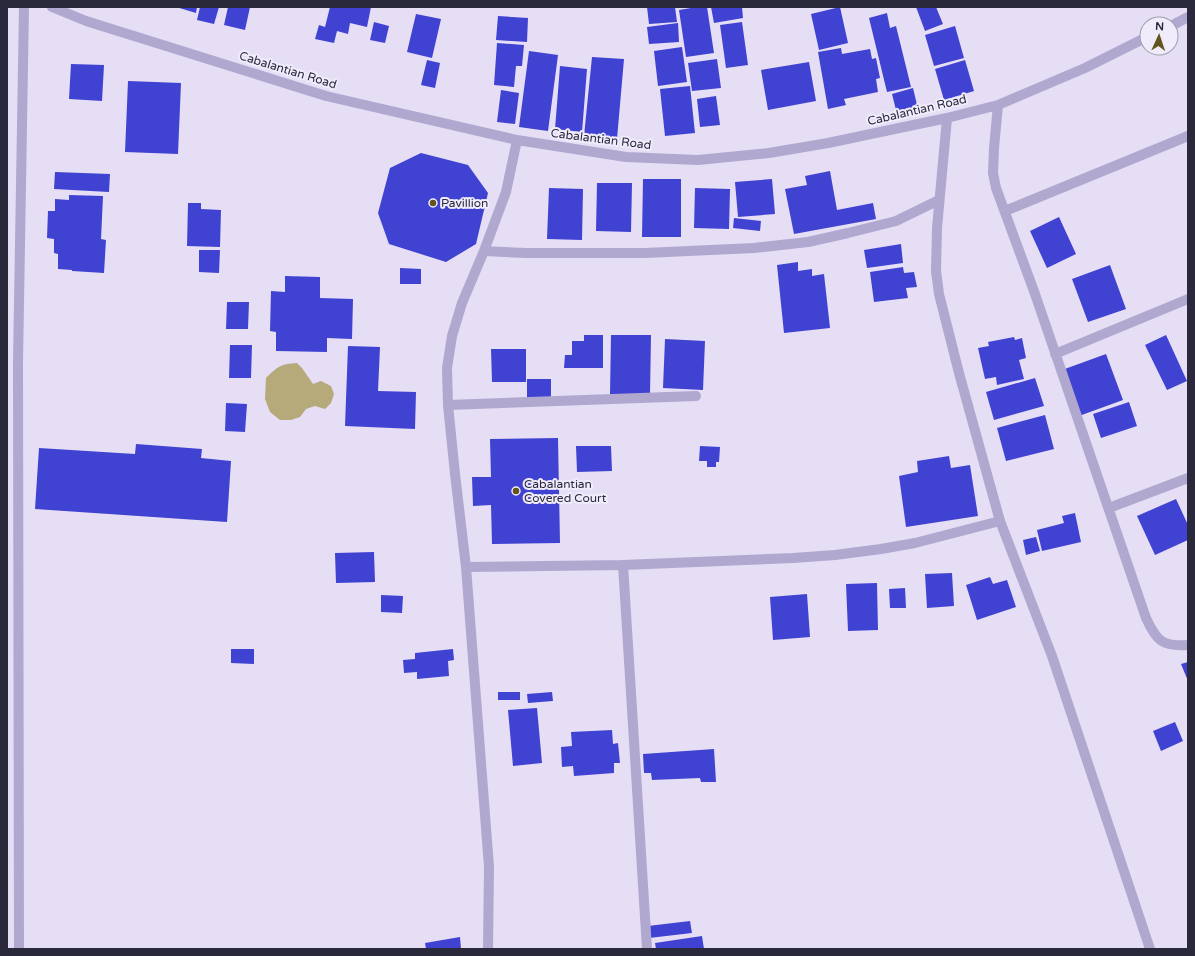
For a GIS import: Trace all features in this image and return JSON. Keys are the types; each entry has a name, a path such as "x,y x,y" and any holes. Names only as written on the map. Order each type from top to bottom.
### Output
{"street":[{"path":"19,949 18,362 24,7"},
{"name":"Cabalantian Road","path":"52,7 86,20 326,96 517,140 626,158 698,160 769,153 828,143 947,118 998,105 1084,68 1139,41"},
{"path":"1179,22 1188,17"},
{"path":"998,105 993,173 996,188 1109,508 1146,618 1153,634 1164,643 1177,646 1188,645"},
{"path":"947,118 937,228 936,271 939,294 1000,521 1052,656 1150,949"},
{"path":"1005,211 1188,136"},
{"path":"488,949 489,867 466,567 448,405 446,368 452,336 462,303 484,251 506,192 517,140"},
{"path":"484,251 526,253 645,253 754,248 808,242 848,234 896,221 939,200"},
{"path":"1055,354 1188,299"},
{"path":"448,405 696,396"},
{"path":"1109,508 1188,478"},
{"path":"466,567 623,565 778,559 835,555 881,549 915,542 1000,521"},
{"path":"623,565 647,949"}],"shaded area":[{"path":"297,363 313,384 321,381 331,386 334,394 331,403 325,409 315,406 306,409 300,417 291,420 280,420 270,412 265,399 266,378 280,366"}],"building":[{"path":"176,7 197,7 196,13"},
{"path":"200,7 219,7 214,24 197,20"},
{"path":"228,7 250,7 245,30 224,25"},
{"path":"330,7 371,7 367,27 350,23 348,34 337,31 334,43 315,39 319,25 325,27"},
{"path":"647,7 675,7 677,22 649,24"},
{"path":"707,7 714,53 686,57 679,10"},
{"path":"711,7 742,7 743,18 714,23"},
{"path":"840,7 848,43 819,50 811,14"},
{"path":"916,7 936,7 943,24 925,31"},
{"path":"887,13 890,28 896,26 911,87 887,92 869,18"},
{"path":"416,14 441,19 432,58 407,52"},
{"path":"498,16 528,18 527,42 496,40"},
{"path":"374,22 389,26 385,43 370,40"},
{"path":"742,22 748,65 726,68 720,25"},
{"path":"678,23 679,42 649,44 647,27"},
{"path":"955,26 964,58 934,66 925,35"},
{"path":"497,43 524,45 522,66 516,66 514,87 494,85"},
{"path":"682,47 687,82 658,86 654,51"},
{"path":"841,48 842,54 870,49 872,59 876,58 880,78 876,79 878,92 844,99 846,105 828,109 818,52"},
{"path":"529,51 558,55 548,131 519,127"},
{"path":"592,57 624,59 617,139 584,136"},
{"path":"717,59 721,88 692,91 688,63"},
{"path":"427,60 440,63 435,88 421,85"},
{"path":"965,60 974,91 944,100 935,69"},
{"path":"809,62 816,101 768,110 761,70"},
{"path":"71,64 104,65 102,101 69,99"},
{"path":"560,66 587,69 582,132 555,129"},
{"path":"128,81 181,83 178,154 125,152"},
{"path":"690,86 695,133 665,136 660,89"},
{"path":"913,88 918,109 897,114 892,94"},
{"path":"501,90 519,93 515,124 497,122"},
{"path":"716,96 720,125 700,127 697,99"},
{"name":"Pavillion","path":"421,153 468,165 488,193 476,244 446,262 389,244 378,213 390,168"},
{"path":"830,171 837,210 873,203 876,219 794,234 785,189 807,185 805,176"},
{"path":"55,172 110,174 109,192 54,189"},
{"path":"643,179 681,179 681,237 642,237"},
{"path":"772,179 775,214 738,217 735,182"},
{"path":"597,183 632,183 631,232 596,231"},
{"path":"549,188 583,189 582,240 547,239"},
{"path":"695,188 730,189 729,229 694,228"},
{"path":"69,195 103,196 101,239 106,240 104,273 58,269 58,254 54,253 54,239 47,238 48,211 55,211 55,199 69,200"},
{"path":"188,203 201,203 201,209 221,210 220,247 187,246"},
{"path":"1059,217 1076,254 1047,268 1030,231"},
{"path":"734,218 761,221 760,231 733,228"},
{"path":"901,244 903,263 867,268 864,250"},
{"path":"199,250 220,250 219,273 199,272"},
{"path":"798,262 798,271 812,269 812,276 824,274 830,328 784,333 777,265"},
{"path":"1110,265 1126,309 1088,322 1072,279"},
{"path":"903,267 904,273 914,272 917,287 906,288 908,298 874,302 870,272"},
{"path":"400,268 421,269 421,284 400,284"},
{"path":"285,276 320,277 320,298 353,299 352,339 327,338 327,352 276,351 276,332 270,331 271,291 285,292"},
{"path":"227,302 249,302 248,329 226,329"},
{"path":"584,335 603,335 603,368 564,368 565,355 572,355 572,341 584,341"},
{"path":"611,335 651,335 650,395 610,394"},
{"path":"1166,335 1187,381 1167,390 1145,345"},
{"path":"1014,337 1015,340 1022,338 1026,358 1019,360 1024,379 997,385 996,377 985,379 978,348 989,346 988,342"},
{"path":"665,339 705,341 703,390 663,388"},
{"path":"230,345 252,345 251,378 229,378"},
{"path":"348,346 380,347 378,391 416,392 415,429 345,426"},
{"path":"491,349 526,349 526,382 492,382"},
{"path":"1106,354 1123,400 1079,416 1062,370"},
{"path":"1035,378 1044,406 994,420 986,392"},
{"path":"527,379 551,379 551,398 527,398"},
{"path":"1129,402 1137,426 1101,438 1093,414"},
{"path":"226,403 247,404 245,432 225,431"},
{"path":"1045,415 1054,449 1006,461 997,428"},
{"name":"Cabalantian Covered Court","path":"558,438 560,543 492,544 491,505 473,506 472,477 491,477 490,439"},
{"path":"136,444 202,449 201,458 231,461 227,522 35,509 39,448 135,454"},
{"path":"576,446 611,446 612,471 577,472"},
{"path":"700,446 720,447 719,462 716,462 716,467 707,467 707,461 699,461"},
{"path":"949,456 951,468 970,465 978,516 906,527 899,476 918,472 917,461"},
{"path":"1176,499 1188,525 1188,540 1155,555 1137,516"},
{"path":"1075,513 1081,542 1042,551 1037,530 1064,523 1062,516"},
{"path":"1036,537 1040,551 1026,555 1023,540"},
{"path":"374,552 375,582 336,583 335,553"},
{"path":"952,573 954,606 927,608 925,574"},
{"path":"990,577 993,584 1007,580 1016,607 977,620 966,585"},
{"path":"877,583 878,630 848,631 846,584"},
{"path":"905,588 906,608 890,608 889,589"},
{"path":"807,594 810,637 773,640 770,597"},
{"path":"381,595 403,596 402,613 381,612"},
{"path":"231,649 254,649 254,664 231,663"},
{"path":"453,649 454,660 448,661 449,676 417,679 417,672 404,673 403,660 415,659 415,653"},
{"path":"1188,662 1188,681 1181,664"},
{"path":"498,692 520,692 520,700 498,700"},
{"path":"552,692 553,701 528,703 527,694"},
{"path":"537,708 542,763 513,766 508,710"},
{"path":"1175,722 1183,741 1161,751 1153,731"},
{"path":"612,730 613,744 618,743 620,763 614,763 614,773 574,776 573,766 562,767 561,747 572,746 571,732"},
{"path":"714,749 716,782 701,782 700,778 652,780 651,773 644,773 643,754"},
{"path":"690,921 692,933 649,938 648,926"},
{"path":"702,936 704,949 656,949 655,943"},
{"path":"460,937 461,949 426,949 425,943"}],"place":[{"name":"Pavillion","path":"433,203"},
{"name":"Cabalantian Covered Court","path":"516,491"}]}
